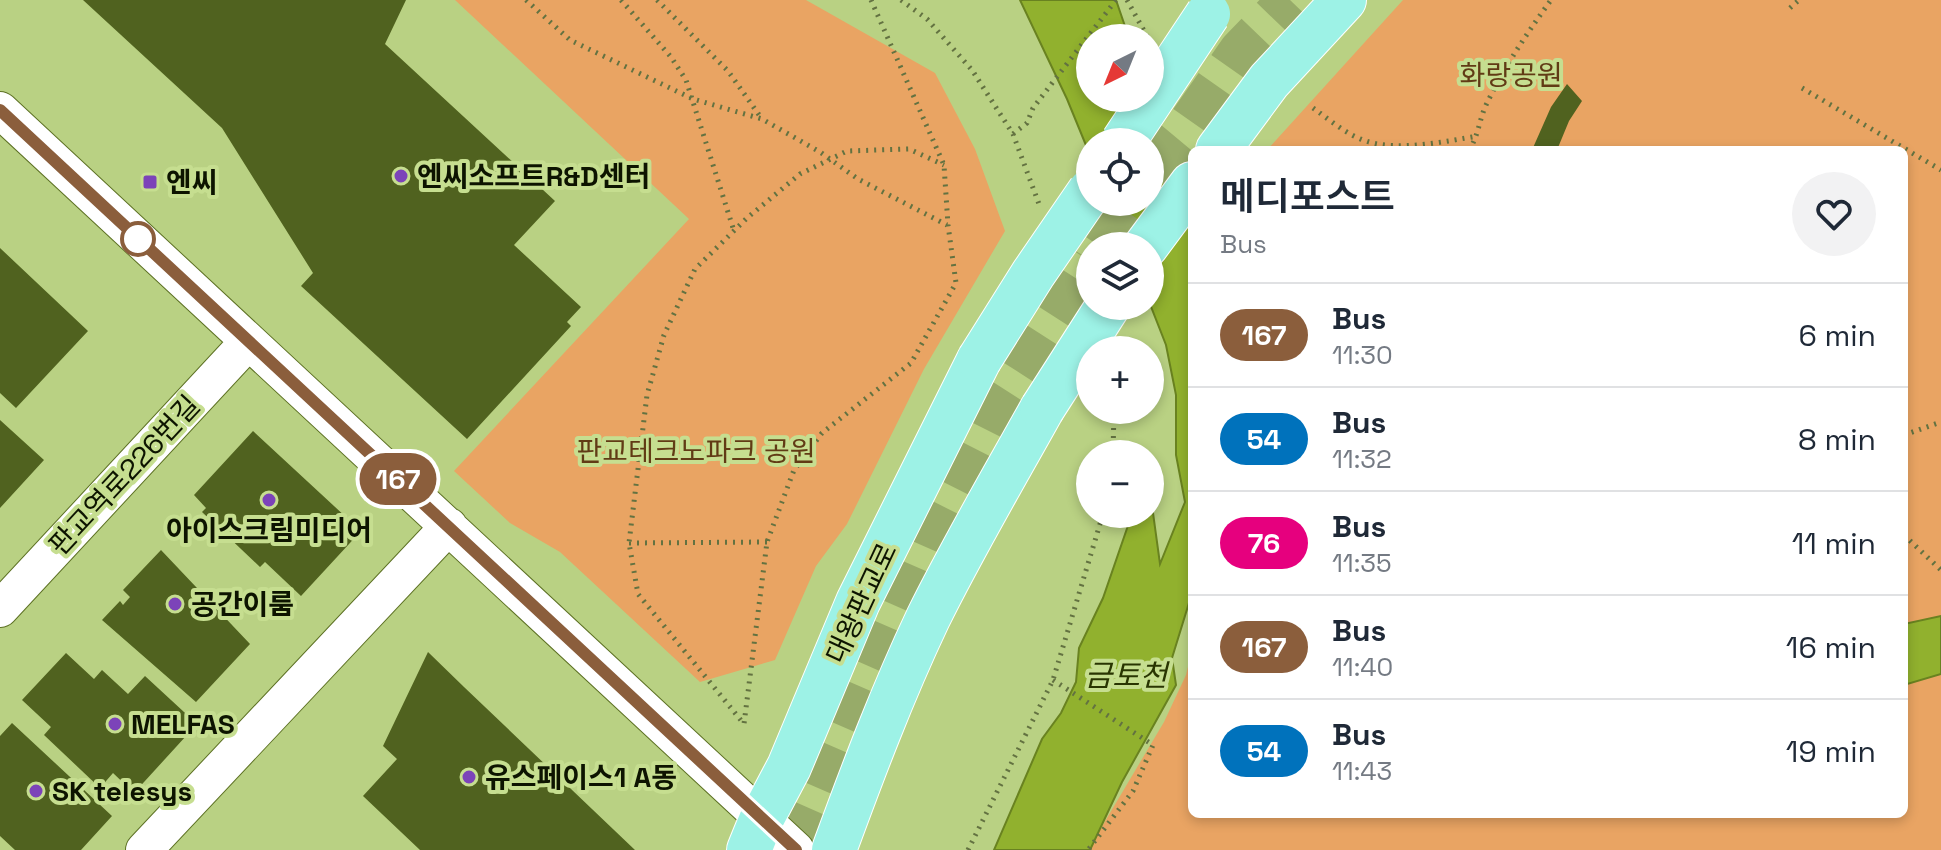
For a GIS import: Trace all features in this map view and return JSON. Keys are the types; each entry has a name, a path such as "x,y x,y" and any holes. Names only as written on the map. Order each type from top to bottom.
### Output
{"main road":[{"path":"1221,146 1269,81 1344,0"},
{"path":"1133,128 1215,7"},
{"path":"1156,232 1188,189"},
{"name":"대왕판교로","path":"755,834 789,767 858,602 979,360 1076,211"},
{"path":"834,850 876,736 959,556 1042,409 1099,320"}],"street":[{"path":"0,110 449,526 755,834 796,850"},
{"name":"판교역로226번길","path":"0,609 248,342"},
{"path":"144,850 449,526"}],"path":[{"path":"526,0 570,40 693,99 762,119 820,152 858,179 948,225"},
{"path":"621,0 671,57 686,80 734,231"},
{"path":"657,0 728,71 762,119"},
{"path":"871,0 944,165 956,283 911,363 822,433 794,470 767,542 744,724 638,594 629,543 647,395 664,335 695,269 800,174 847,151 909,149 944,165"},
{"path":"901,0 927,19 953,47 972,70 1013,134 1027,123 1033,108 1116,0"},
{"path":"1127,0 1140,24"},
{"path":"1472,146 1478,136 1484,108 1503,70 1551,0"},
{"path":"1790,8 1799,0"},
{"path":"1802,88 1900,146"},
{"path":"1313,108 1343,130 1368,142 1438,143 1478,136"},
{"path":"1908,151 1941,170"},
{"path":"1908,434 1941,422"},
{"path":"968,850 1053,680 1099,528"},
{"path":"1908,539 1941,570"},
{"path":"629,543 767,542"},
{"path":"1053,680 1153,745 1133,791 1088,850"}],"green space":[{"name":"판교테크노파크 공원","path":"455,0 806,0 935,73 975,149 1005,231 924,369 847,524 816,566 775,660 700,682 560,552 510,523 454,471 689,219"},
{"name":"화랑공원","path":"1403,0 1941,0 1941,850 1088,850 1164,722 1188,667 1188,818 1908,818 1908,146 1271,146"}],"water":[{"name":"금토천","path":"1020,0 1116,0 1124,24 1076,24 1076,112 1153,112 1158,128 1079,128"},
{"name":"금토천","path":"1164,146 1188,219 1188,606 1172,658 1176,685 1122,782 1090,850 994,850 1042,739 1061,713 1076,682 1079,648 1103,598 1127,528 1155,528 1160,564 1185,502 1176,455 1176,395 1164,336 1156,320 1164,320 1164,232 1121,232 1115,216 1164,216"},
{"path":"1941,616 1941,674 1908,684 1908,623"}],"building":[{"name":"엔씨소프트R&D센터","path":"83,0 406,0 385,44 555,201 514,245 581,307 567,322 571,326 467,439 301,286 313,273 222,128"},
{"path":"1567,84 1582,101 1559,146 1534,146 1551,107"},
{"path":"0,248 88,331 16,408 0,393"},
{"path":"0,420 44,460 0,508"},
{"path":"253,431 361,531 301,596 265,562 260,567 202,512 206,508 194,495"},
{"path":"161,550 250,644 196,702 102,620 120,601 123,605 130,597 123,590"},
{"name":"유스페이스1 A동","path":"428,652 635,850 420,850 363,796 397,759 383,746"},
{"path":"66,653 94,679 102,670 128,694 145,676 197,724 134,793 113,773 100,788 44,735 51,727 22,700"},
{"path":"12,723 112,816 81,850 15,850 0,836 0,736"}],"tunnel":[{"path":"1164,156 1241,51 1290,0"},
{"path":"1109,232 1119,216"},
{"path":"795,850 934,532 1001,399 1076,282"}],"bus line":[{"name":"167","path":"0,110 796,850"}],"place":[{"name":"엔씨소프트R&D센터","path":"401,176"},
{"name":"엔씨","path":"150,182"},
{"name":"아이스크림미디어","path":"269,500"},
{"name":"공간이룸","path":"175,604"},
{"name":"MELFAS","path":"115,724"},
{"name":"유스페이스1 A동","path":"469,777"},
{"name":"SK telesys","path":"36,791"}]}
